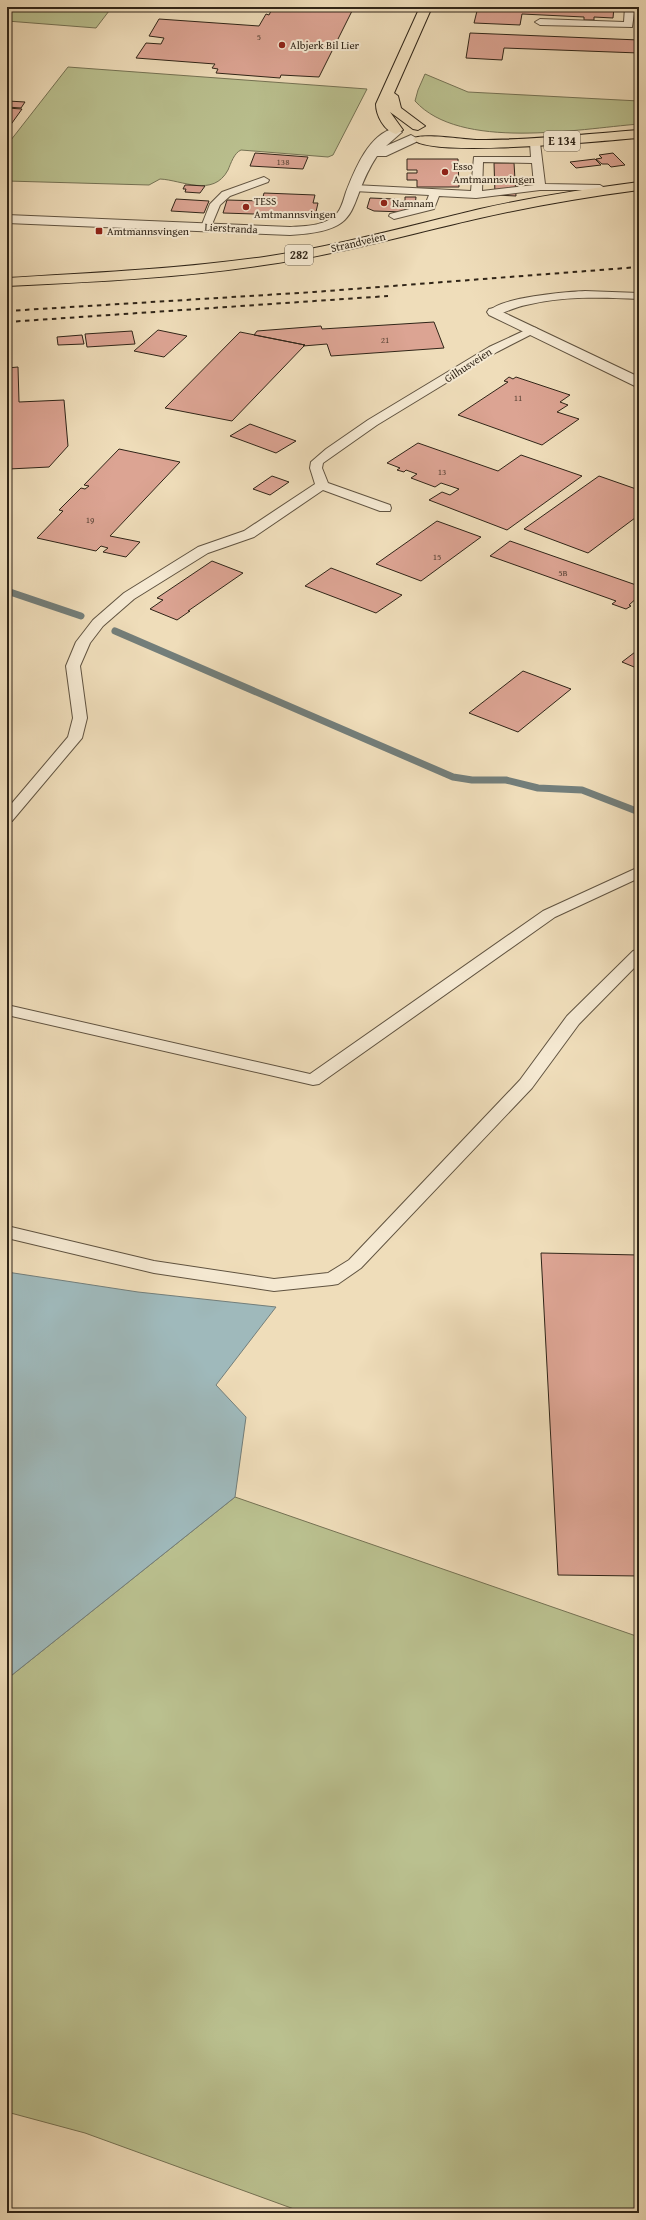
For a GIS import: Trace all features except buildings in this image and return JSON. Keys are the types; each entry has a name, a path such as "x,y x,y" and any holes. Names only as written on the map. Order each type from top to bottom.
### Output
{"main road":[{"name":"E 134","path":"426,7 391,91 383,104 383,111 386,119 400,137 420,134 450,143 484,144 535,143 639,134"},
{"name":"E 134","path":"391,91 395,110 420,134"},
{"name":"Strandveien","path":"7,282 142,275 264,261 338,247 483,213 639,181"},
{"name":"Strandveien","path":"593,190 639,186"}],"street":[{"name":"Lierstranda","path":"7,219 290,231 316,228 329,225 343,215 359,173 367,160 381,141 396,131"},
{"path":"367,160 420,134"},
{"path":"494,312 639,383"}],"lane":[{"path":"540,22 629,25 630,7"},
{"path":"535,143 540,187"},
{"path":"476,195 478,159 538,160"},
{"path":"206,227 215,204 226,194 264,180"},
{"path":"354,188 476,195 540,187 593,190"},
{"path":"394,216 430,207 436,193"},
{"path":"494,312 512,304 552,298 617,294 639,296"},
{"name":"Gilhusveien","path":"322,485 316,468 317,462 340,445 497,346 532,330"},
{"path":"7,818 75,738 80,718 73,666 83,642 98,624 129,596 203,550 249,534 322,485 385,508"},
{"path":"7,1010 313,1080 549,914 639,872"},
{"path":"7,1232 154,1267 274,1285 332,1279 355,1264 526,1084 573,1020 639,954"}],"green space":[{"path":"7,7 60,7 109,11 96,28 7,21"},
{"path":"68,67 367,89 333,155 328,157 241,150 235,156 222,178 214,183 206,185 187,184 160,179 149,185 7,181 7,145"},
{"path":"425,74 468,92 639,101 639,124 585,130 521,133 490,132 460,126 435,117 415,101"},
{"path":"235,1497 639,1637 639,2213 305,2213 85,2133 7,2112 7,1679"}],"water":[{"path":"7,1272 138,1292 276,1307 216,1385 246,1417 235,1497 7,1679"}],"waterway":[{"path":"7,591 81,616"},
{"path":"115,631 453,777 472,780 506,780 538,788 582,790 639,812"}],"railway":[{"path":"7,311 314,292 639,267"},
{"path":"7,322 388,296"}],"place":[{"name":"Albjerk Bil Lier","path":"282,45"},
{"name":"Esso Amtmannsvingen","path":"445,172"},
{"name":"Namnam","path":"384,203"},
{"name":"TESS Amtmannsvingen","path":"246,207"},
{"name":"Amtmannsvingen","path":"99,231"}]}
